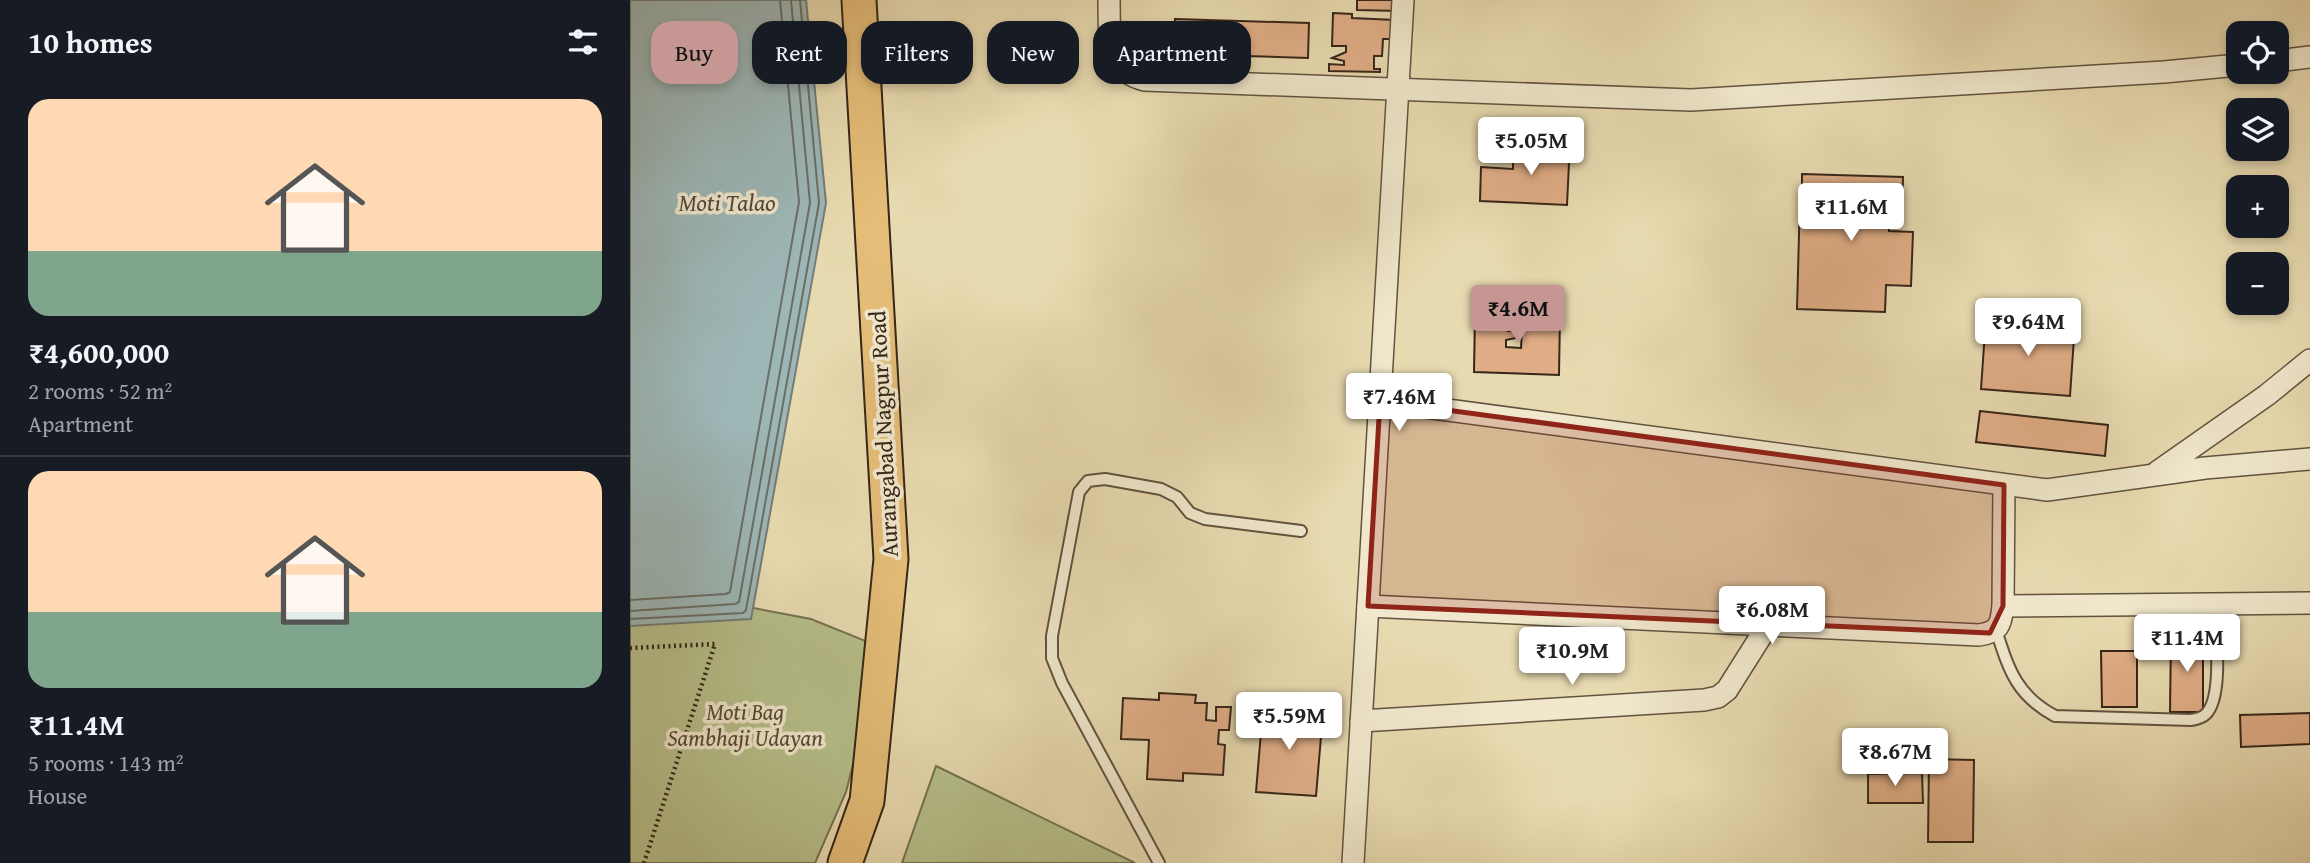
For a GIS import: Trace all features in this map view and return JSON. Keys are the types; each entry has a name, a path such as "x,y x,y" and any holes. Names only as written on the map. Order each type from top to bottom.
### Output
{"highway":[{"name":"Aurangabad Nagpur Road","path":"845,863 867,801 891,559 859,0"}],"street":[{"path":"1108,0 1112,50 1117,62 1126,73 1145,80 1691,100 2226,66"},
{"path":"1353,863 1403,0"},
{"path":"2289,60 2310,57"},
{"path":"2153,475 2267,395 2310,360"},
{"path":"1380,401 2047,490 2245,464 2310,459"},
{"path":"1368,606 1979,635 1990,633 1996,630 2001,620 2003,606 2004,485"},
{"path":"2003,606 2310,603"},
{"path":"1361,722 1718,697 1727,690 1768,625"}],"lane":[{"path":"1159,863 1062,684 1052,658 1052,636 1079,492 1088,481 1105,479 1169,493 1177,497 1190,513 1205,519 1301,531"},
{"path":"1996,630 2008,667 2020,690 2055,716 2191,720 2204,717 2211,708 2216,690 2215,604"}],"path":[{"path":"630,648 715,644 644,863"}],"highlighted area":[{"path":"1380,401 2004,485 2003,606 1990,633 1368,606"}],"green space":[{"name":"Moti Bag Sambhaji Udayan","path":"630,580 711,600 811,619 883,648 846,792 815,863 630,863"},
{"path":"936,766 1135,863 902,863"}],"water":[{"name":"Moti Talao","path":"630,0 806,0 808,21 752,21 752,84 814,84 826,203 751,619 630,626"}],"building":[{"path":"1357,0 1399,0 1399,11 1357,10"},
{"path":"1333,13 1352,14 1352,18 1395,20 1395,39 1383,39 1382,56 1374,56 1374,69 1380,69 1380,72 1329,71 1329,64 1344,65 1344,61 1332,58 1346,52 1346,46 1332,46"},
{"path":"1175,19 1242,21 1175,21"},
{"path":"1251,21 1309,23 1308,58 1251,56"},
{"path":"1532,140 1570,142 1567,205 1480,201 1481,167 1513,169 1513,159 1531,160"},
{"path":"1802,174 1903,177 1902,219 1889,219 1889,231 1913,232 1911,286 1886,285 1885,312 1797,309 1800,197 1824,198 1824,192 1802,191"},
{"path":"1499,312 1509,312 1508,331 1516,331 1516,338 1506,340 1506,347 1521,348 1523,313 1560,315 1559,375 1474,372 1475,315 1499,316"},
{"path":"1986,317 2022,320 2021,339 2035,341 2037,320 2075,323 2070,396 1981,389"},
{"path":"1980,411 2108,425 2105,456 1976,442"},
{"path":"2171,636 2203,636 2203,712 2170,712"},
{"path":"2101,651 2137,651 2137,707 2102,707"},
{"path":"1159,693 1196,695 1195,703 1207,703 1206,720 1216,721 1216,707 1231,707 1229,730 1219,730 1218,744 1225,745 1223,775 1183,773 1183,781 1147,779 1149,740 1121,739 1123,698 1159,700"},
{"path":"1263,708 1323,713 1316,796 1256,792"},
{"path":"2310,713 2310,744 2241,747 2240,715"},
{"path":"1929,759 1974,760 1973,842 1928,842"},
{"path":"1922,773 1923,803 1868,803 1868,774"}]}
